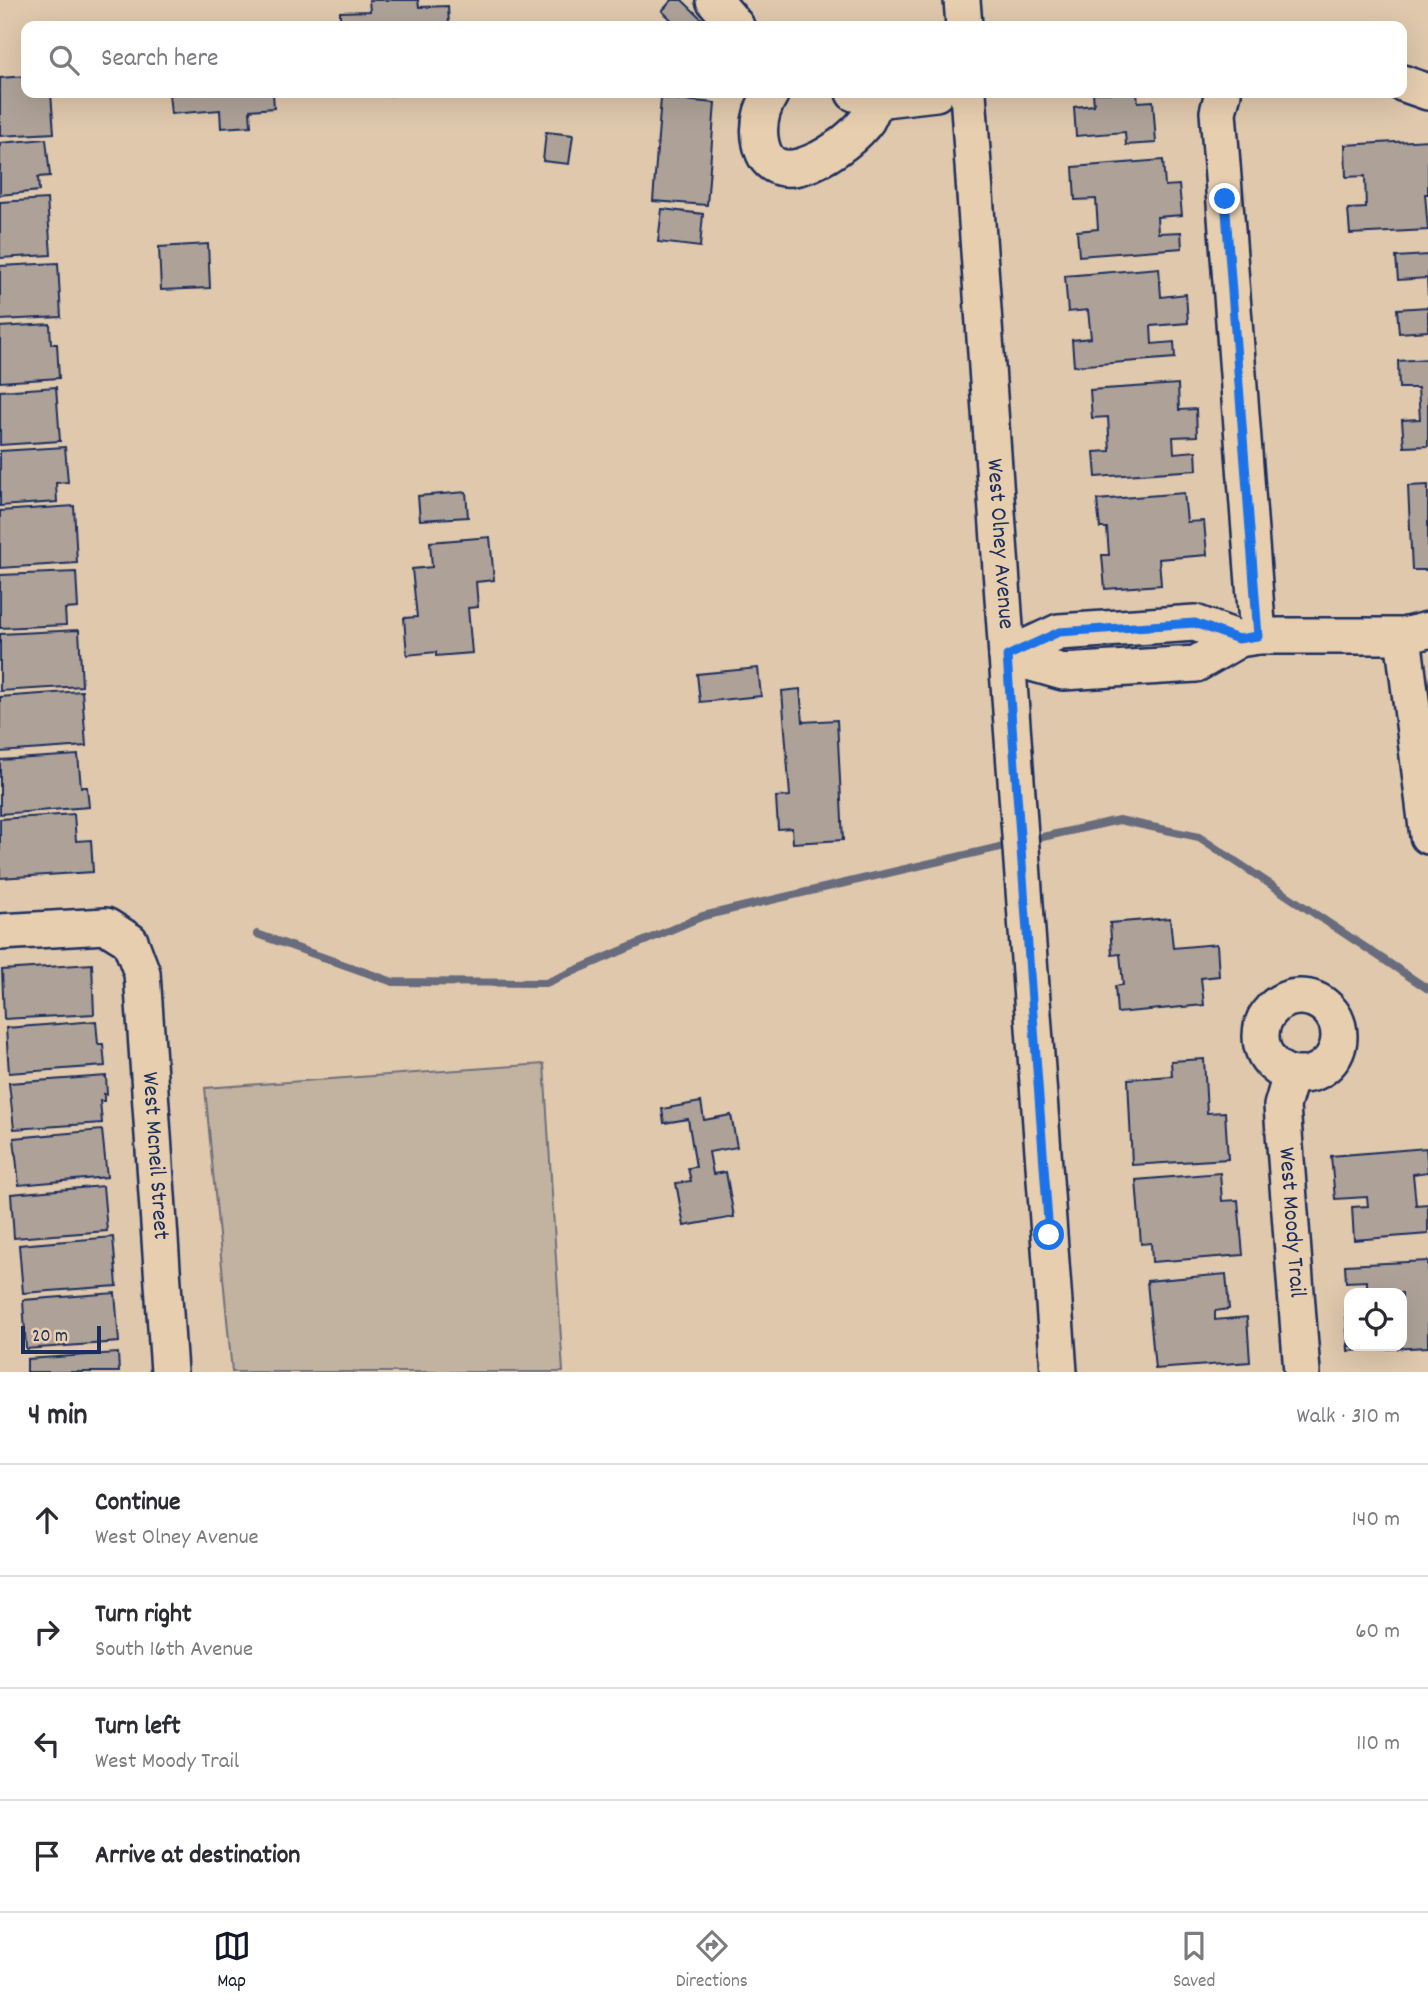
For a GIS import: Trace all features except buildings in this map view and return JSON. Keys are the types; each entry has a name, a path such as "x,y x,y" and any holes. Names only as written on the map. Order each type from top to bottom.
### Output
{"street":[{"path":"714,0 732,21"},
{"path":"962,0 964,21"},
{"path":"1407,85 1428,92"},
{"path":"768,98 763,107 758,133 764,158 776,168 794,168 824,156 841,145 866,121 865,98"},
{"name":"West Olney Avenue","path":"968,98 1059,1372"},
{"path":"1222,98 1218,112 1248,637"},
{"path":"1007,656 1063,672 1196,664 1248,637 1413,645 1417,745 1428,836"},
{"name":"West Mcneil Street","path":"0,932 106,926 131,941 142,973 169,1372"},
{"name":"West Moody Trail","path":"1291,1075 1282,1106 1302,1372"}],"shaded area":[{"path":"544,1064 563,1372 232,1372 205,1088"}],"waterway":[{"path":"1029,840 1119,820 1199,837 1428,989"},
{"path":"257,934 393,982 546,983 703,916 1013,844"}],"route":[{"path":"1049,1235 1007,656 1059,632 1195,623 1238,639 1258,636 1225,199"}]}
